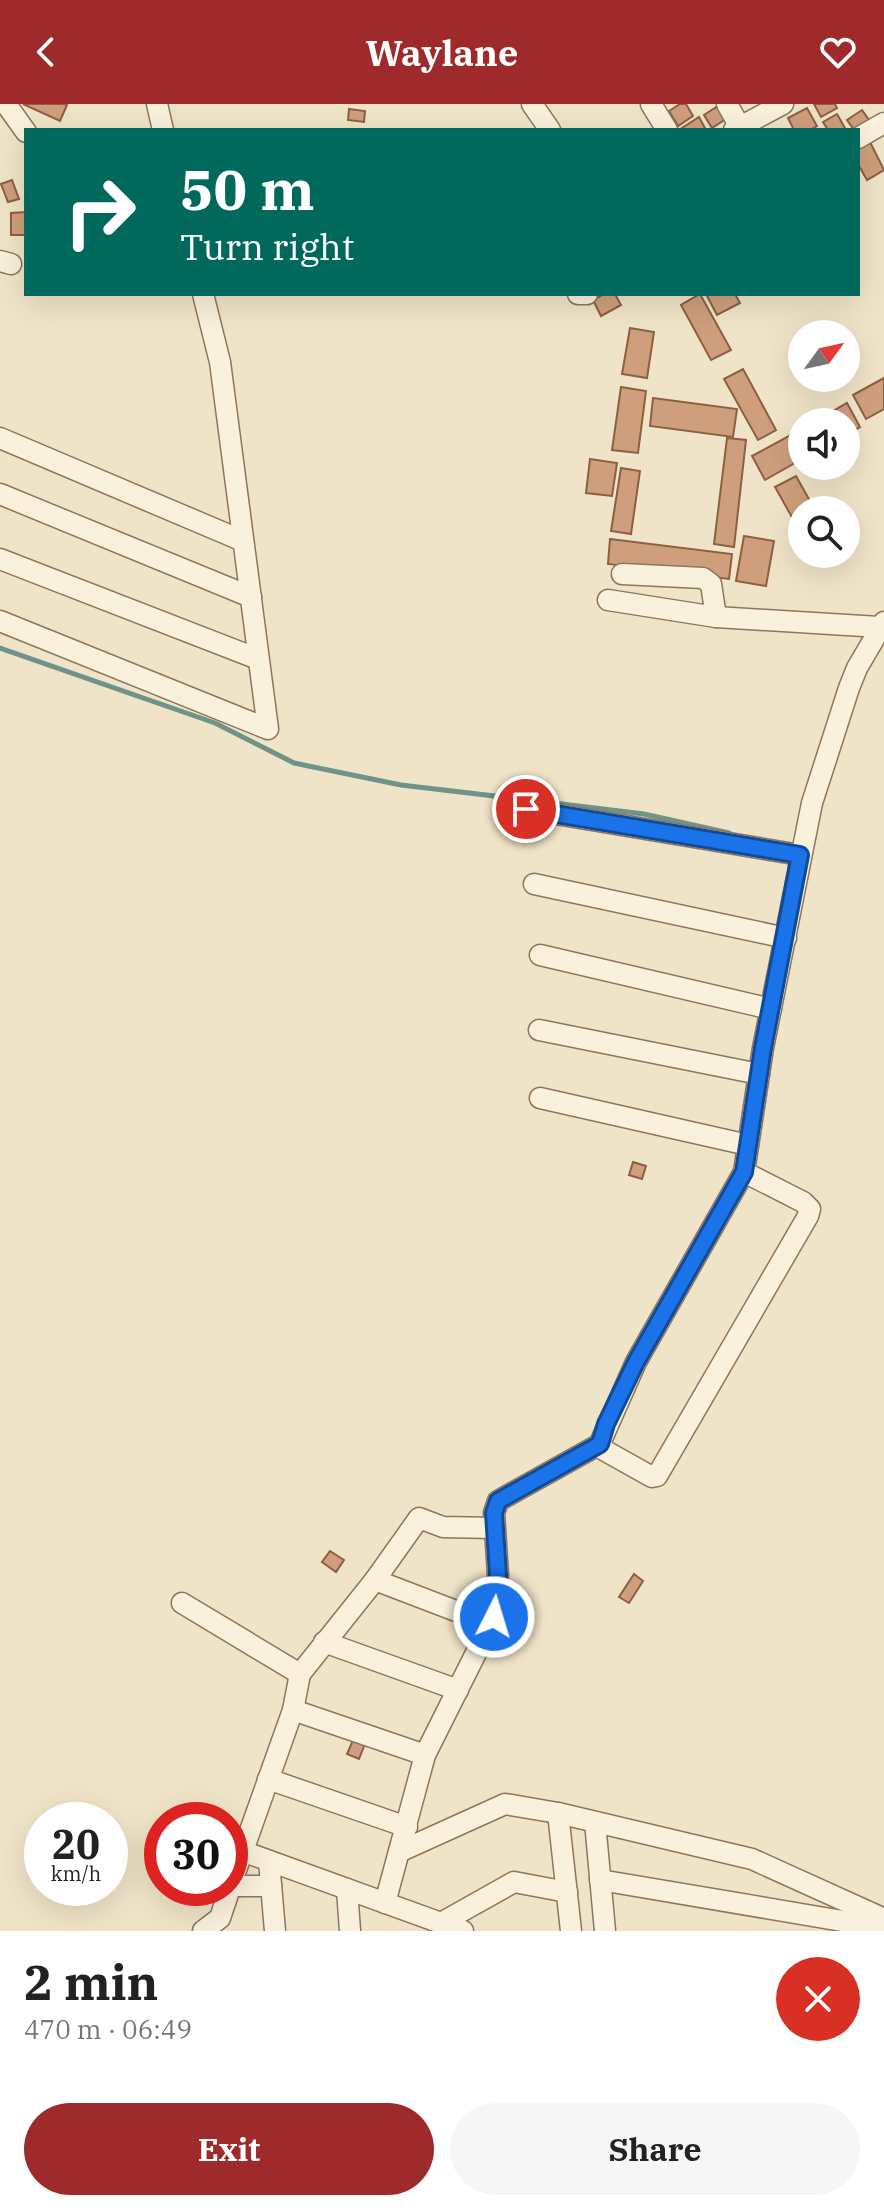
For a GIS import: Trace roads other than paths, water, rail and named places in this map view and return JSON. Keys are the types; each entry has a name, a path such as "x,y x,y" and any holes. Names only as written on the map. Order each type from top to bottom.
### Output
{"street":[{"path":"6,104 24,129"},
{"path":"157,104 163,128"},
{"path":"532,104 549,128"},
{"path":"651,104 666,128"},
{"path":"727,104 737,128 783,104"},
{"path":"860,137 884,123"},
{"path":"0,621 268,729 220,362 204,296"},
{"path":"0,438 243,541"},
{"path":"0,494 251,597"},
{"path":"0,559 258,659"},
{"path":"622,574 703,578 711,584 716,617"},
{"path":"608,600 716,617 882,625 849,688 812,803 759,1074 744,1172 636,1362 606,1424 600,1444 602,1449 652,1477 657,1476 808,1216 810,1209 803,1202 744,1172"},
{"path":"526,809 801,850"},
{"path":"534,884 786,938"},
{"path":"540,955 771,1009"},
{"path":"539,1030 759,1074"},
{"path":"540,1098 748,1145"},
{"path":"385,1903 425,1755 494,1617 498,1575 494,1513 498,1501 600,1444"},
{"path":"248,1834 293,1710 300,1674 375,1580 419,1518 443,1527 494,1528"},
{"path":"375,1580 490,1624"},
{"path":"182,1603 300,1674"},
{"path":"324,1642 458,1690"},
{"path":"293,1710 425,1755"},
{"path":"268,1779 407,1827"},
{"path":"401,1851 505,1804 558,1813 752,1859 878,1916 878,1929 600,1880"},
{"path":"558,1813 571,1931"},
{"path":"595,1822 605,1931"},
{"path":"248,1853 385,1903 431,1924 463,1931"},
{"path":"269,1861 275,1931"},
{"path":"431,1924 514,1882 567,1892"},
{"path":"248,1887 271,1886"},
{"path":"347,1889 350,1931"},
{"path":"203,1931 220,1918 224,1906"}],"waterway":[{"path":"0,648 215,723 294,763 401,785 528,800"},
{"path":"546,802 644,814 729,833"}]}
